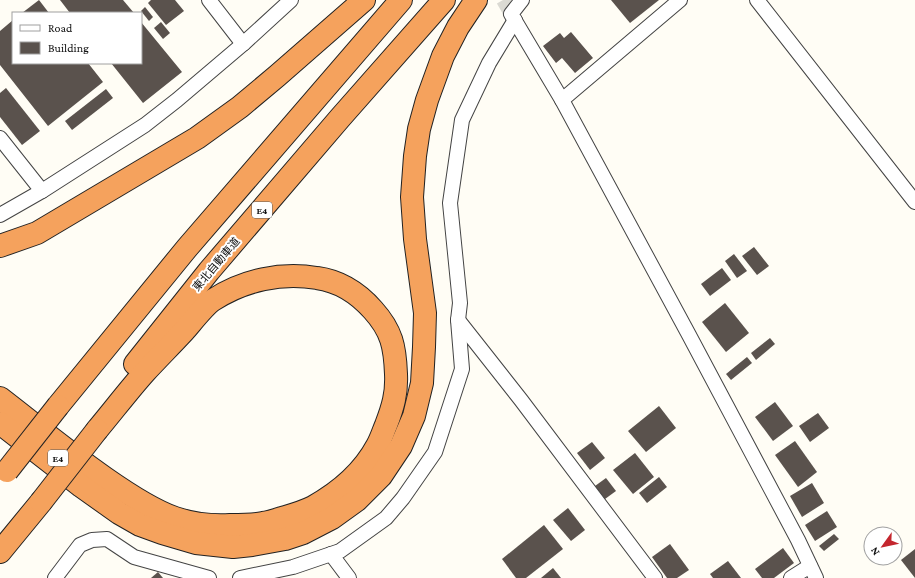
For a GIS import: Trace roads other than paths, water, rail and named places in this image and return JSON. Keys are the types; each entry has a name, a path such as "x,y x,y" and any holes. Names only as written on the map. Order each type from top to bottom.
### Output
{"highway":[{"path":"0,246 37,233 197,138 240,107 364,0"},
{"path":"3,475 187,248 400,0"},
{"name":"東北自動車道","path":"0,538 36,498 91,427 137,362 209,271 340,118 444,0"},
{"path":"0,423 118,513 140,525 196,543 233,547 285,539 303,533 332,518 356,500 381,476 401,446 414,416 422,383 425,313 415,239 412,197 415,156 419,129 427,100 443,56 458,27 476,0"},
{"path":"0,398 124,491 174,518 193,523 218,526 264,523 311,508 329,497 350,481 377,447 392,409 397,387 395,356 392,339 385,326 367,302 340,284 306,276 286,276 264,279 242,285 211,301 145,373 91,427"},
{"path":"0,552 36,498"}],"street":[{"path":"208,0 243,44"},
{"path":"0,215 42,191 145,125 243,44 291,0"},
{"path":"522,0 511,14 562,100 693,342 813,572 791,578"},
{"path":"562,100 680,0"},
{"path":"757,0 915,202"},
{"path":"240,578 292,567 340,551 386,518 403,498 435,452 462,369 458,320 460,302 450,203 462,120 489,63 515,20"},
{"path":"0,138 42,191"},
{"path":"458,320 521,400 655,578"},
{"path":"55,578 80,545 92,540 107,539 134,556 209,578"},
{"path":"331,554 349,578"},
{"path":"164,565 174,578"}],"tunnel":[{"path":"503,0 511,14"}]}
